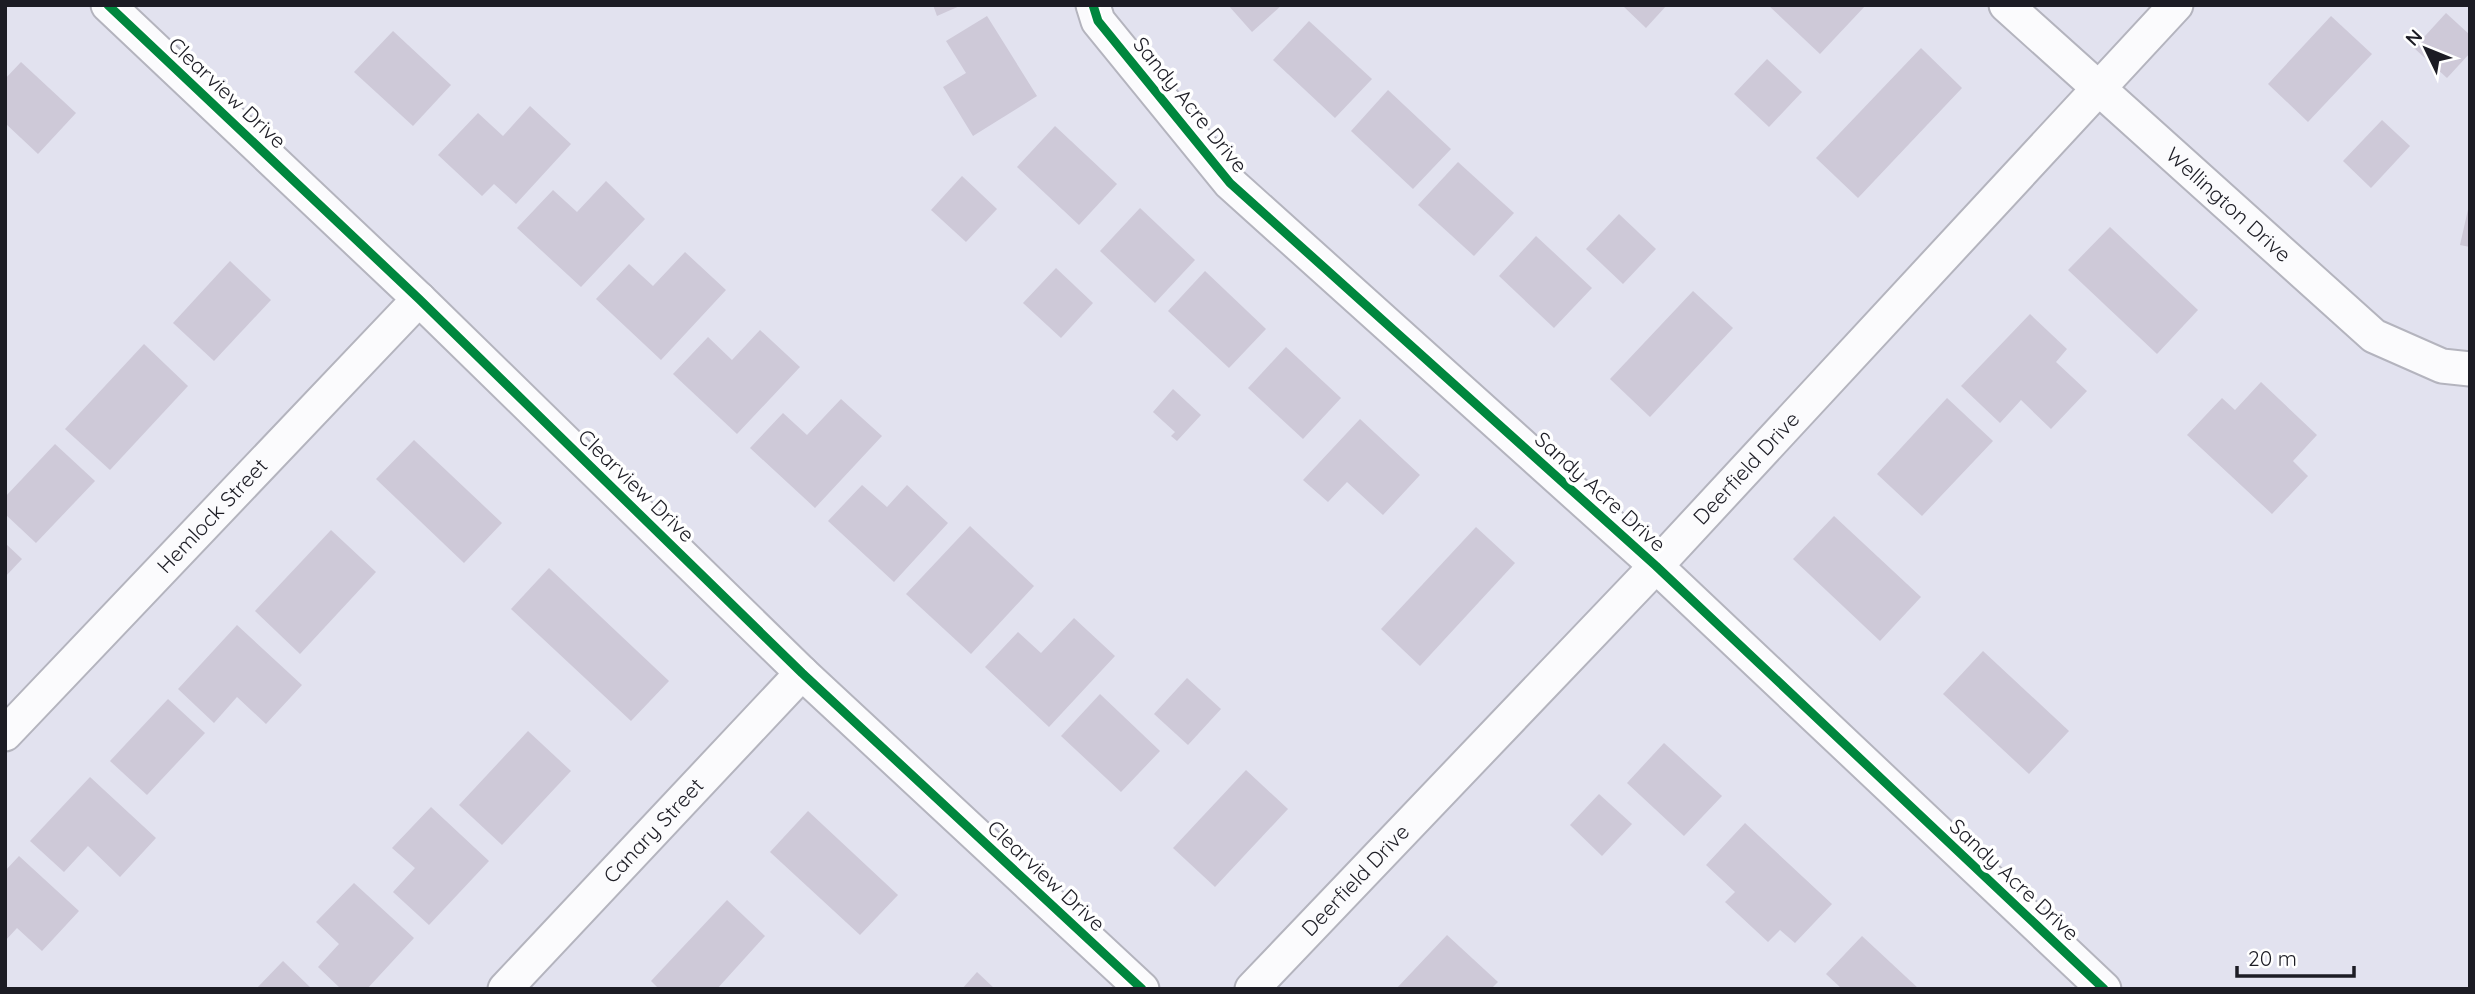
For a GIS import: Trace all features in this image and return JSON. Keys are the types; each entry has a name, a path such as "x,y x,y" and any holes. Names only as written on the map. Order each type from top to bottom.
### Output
{"street":[{"name":"Clearview Drive","path":"108,5 419,299 802,673 1142,989"},
{"name":"Sandy Acre Drive","path":"1093,5 1098,20 1230,183 1656,566 2104,989"},
{"name":"Wellington Drive","path":"2006,5 2374,336 2442,366 2470,369"},
{"name":"Deerfield Drive","path":"1252,989 1656,566 2176,5"},
{"name":"Hemlock Street","path":"5,734 419,299"},
{"name":"Canary Street","path":"505,989 802,673"}],"building":[{"path":"933,5 962,5 937,16"},
{"path":"1228,5 1282,5 1252,32"},
{"path":"1622,5 1667,5 1646,28"},
{"path":"1768,5 1866,5 1820,54"},
{"path":"2446,13 2470,35 2470,53 2447,78 2414,48"},
{"path":"987,16 1037,96 973,136 943,87 966,73 946,41"},
{"path":"2331,16 2372,54 2308,122 2268,84"},
{"path":"1309,21 1372,79 1335,118 1273,60"},
{"path":"393,31 451,85 413,126 354,72"},
{"path":"1921,48 1962,88 1858,198 1816,158"},
{"path":"1767,59 1802,92 1769,127 1734,94"},
{"path":"21,62 76,113 38,154 5,123 5,79"},
{"path":"1388,90 1451,149 1413,189 1351,131"},
{"path":"530,106 571,144 516,204 494,184 482,196 438,155 478,113 503,136"},
{"path":"2382,120 2410,146 2371,188 2343,161"},
{"path":"1055,126 1117,184 1079,225 1017,167"},
{"path":"1458,162 1514,213 1474,256 1418,205"},
{"path":"962,176 997,209 966,242 931,210"},
{"path":"606,181 645,219 581,287 517,228 553,190 577,212"},
{"path":"2470,205 2470,247 2460,245"},
{"path":"1140,208 1195,260 1155,303 1100,251"},
{"path":"1619,214 1656,249 1623,284 1586,249"},
{"path":"2110,227 2198,310 2157,354 2068,270"},
{"path":"1536,236 1592,288 1554,328 1499,276"},
{"path":"685,252 726,290 661,360 596,299 629,264 653,286"},
{"path":"230,261 271,300 214,361 173,323"},
{"path":"1056,268 1093,303 1061,338 1023,303"},
{"path":"1205,271 1266,329 1229,368 1168,311"},
{"path":"1693,291 1733,328 1650,417 1610,379"},
{"path":"2030,314 2067,349 2056,362 2087,391 2051,429 2021,400 2000,423 1961,386"},
{"path":"760,330 800,367 737,434 673,374 708,337 732,360"},
{"path":"144,344 188,386 110,470 65,429"},
{"path":"1286,347 1341,398 1303,439 1248,388"},
{"path":"2261,382 2317,435 2293,461 2308,476 2272,514 2187,435 2222,398 2235,410"},
{"path":"1173,389 1201,415 1177,441 1171,436 1175,432 1153,412"},
{"path":"1947,398 1993,441 1922,516 1877,474"},
{"path":"841,399 882,436 815,508 750,448 783,413 807,435"},
{"path":"1360,419 1420,475 1383,515 1347,482 1328,502 1303,480"},
{"path":"414,440 502,523 464,563 376,479"},
{"path":"55,444 95,481 36,543 5,514 5,497"},
{"path":"862,485 887,507 907,485 948,523 894,582 828,521"},
{"path":"1834,516 1921,597 1880,641 1793,559"},
{"path":"970,526 1034,586 971,654 906,594"},
{"path":"1476,527 1515,563 1420,666 1381,629"},
{"path":"331,530 376,572 300,654 255,611"},
{"path":"5,543 22,559 5,577"},
{"path":"549,568 669,681 631,721 511,609"},
{"path":"1074,618 1115,656 1049,727 985,667 1018,632 1041,653"},
{"path":"237,625 302,685 266,724 237,697 214,723 178,689"},
{"path":"1983,651 2069,731 2029,774 1943,694"},
{"path":"1187,678 1221,709 1188,745 1154,714"},
{"path":"1100,694 1160,751 1121,792 1061,736"},
{"path":"168,699 205,733 147,795 110,761"},
{"path":"528,731 571,771 502,845 459,805"},
{"path":"1664,743 1722,796 1684,836 1627,783"},
{"path":"1246,770 1288,809 1215,887 1173,848"},
{"path":"90,777 156,838 120,877 88,846 64,872 30,841"},
{"path":"1599,794 1632,824 1602,856 1570,825"},
{"path":"431,807 489,861 429,925 393,892 415,868 392,848"},
{"path":"808,811 898,895 860,935 770,852"},
{"path":"1745,823 1832,904 1795,943 1780,930 1768,942 1725,902 1735,892 1706,865"},
{"path":"19,856 79,911 42,951 17,928 5,941 5,871"},
{"path":"354,883 414,938 367,989 341,989 318,967 339,944 316,922"},
{"path":"727,900 765,936 717,989 659,989 651,981"},
{"path":"1447,935 1498,982 1491,989 1396,989"},
{"path":"1862,936 1919,989 1842,989 1826,974"},
{"path":"283,961 312,989 256,989"},
{"path":"977,972 995,989 962,989"}],"cycle path":[{"path":"108,5 419,299 802,673 1142,989"},
{"path":"1093,5 1098,21 1230,183 1656,566 2104,989"}]}
